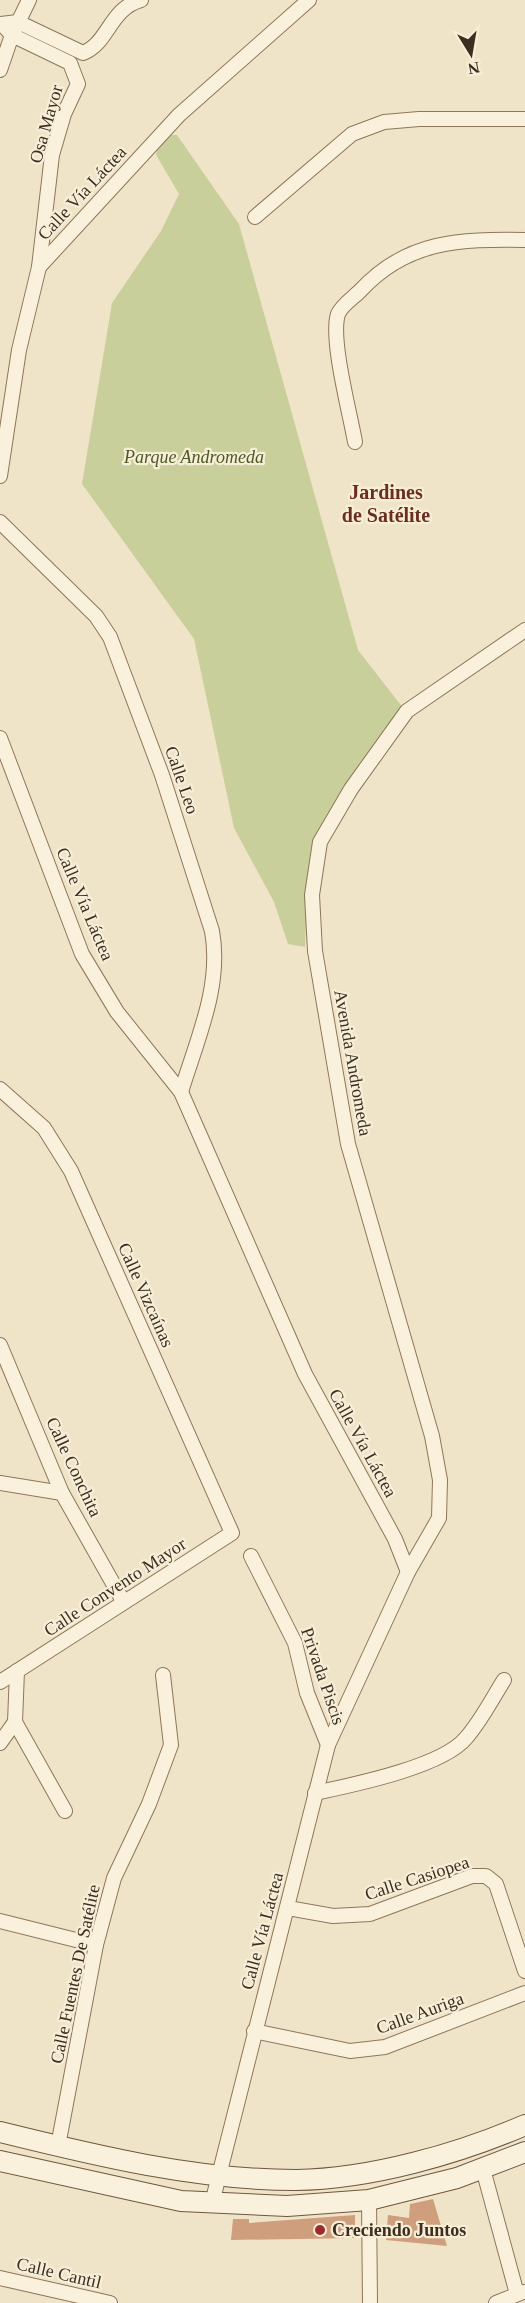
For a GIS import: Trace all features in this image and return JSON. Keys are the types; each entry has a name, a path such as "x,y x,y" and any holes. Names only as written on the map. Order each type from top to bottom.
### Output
{"main road":[{"path":"0,2132 169,2170 297,2180 366,2173 493,2139 525,2125"},
{"path":"449,2152 457,2178"},
{"path":"0,2161 181,2201 287,2206 369,2200 457,2178 525,2152"}],"street":[{"path":"0,70 15,29 29,0"},
{"path":"1,24 83,53 91,50 115,17 128,4 141,0"},
{"name":"Calle Vía Láctea","path":"0,476 20,350 39,267 179,115 309,0"},
{"name":"Osa Mayor","path":"15,29 70,63 78,84 64,114 52,155 39,267"},
{"path":"255,217 352,134 384,122 419,119 525,119"},
{"path":"355,442 336,338 339,313 367,283 416,250 450,242 525,240"},
{"name":"Calle Leo","path":"0,522 96,616 110,637 162,775 212,931 216,954 214,983 181,1092"},
{"name":"Avenida Andromeda","path":"408,1572 439,1518 440,1480 432,1436 348,1144 315,951 312,895 320,842 351,789 407,711 525,630"},
{"name":"Calle Vía Láctea","path":"0,738 82,954 117,1012 181,1092 305,1374 396,1539 408,1572 328,1744 212,2203"},
{"name":"Calle Vizcaínas","path":"0,1089 44,1128 71,1171 232,1533"},
{"name":"Calle Conchita","path":"0,1345 62,1492 123,1601"},
{"path":"0,1483 62,1492"},
{"name":"Calle Convento Mayor","path":"0,1682 232,1533"},
{"name":"Privada Piscis","path":"251,1556 295,1643 307,1693 328,1744"},
{"path":"17,1671 15,1722 65,1811"},
{"name":"Calle Fuentes De Satélite","path":"58,2146 96,1946 114,1878 149,1803 171,1745 163,1675"},
{"path":"315,1792 376,1780 446,1754 465,1740 504,1680"},
{"path":"0,1743 15,1722"},
{"name":"Calle Casiopea","path":"288,1908 333,1916 370,1914 472,1876 486,1876 496,1884 525,1971"},
{"path":"0,1922 96,1946"},
{"name":"Calle Auriga","path":"254,2031 350,2051 386,2047 525,1993"},
{"path":"483,2169 521,2293 496,2303"},
{"path":"369,2200 370,2303"},
{"name":"Calle Cantil","path":"0,2278 56,2297 110,2303"}],"green space":[{"name":"Parque Andromeda","path":"160,135 177,135 239,224 358,650 404,709 316,837 307,885 305,947 288,944 274,902 234,828 194,639 82,484 112,303 161,231 179,194 156,155"}],"building":[{"path":"433,2199 447,2246 386,2240 388,2215 409,2218 410,2204"},
{"path":"355,2215 355,2238 231,2240 233,2219 249,2219 249,2223"}],"place":[{"name":"Creciendo Juntos","path":"320,2230"}],"district":[{"name":"Jardines de Satélite","path":"386,504"}]}
